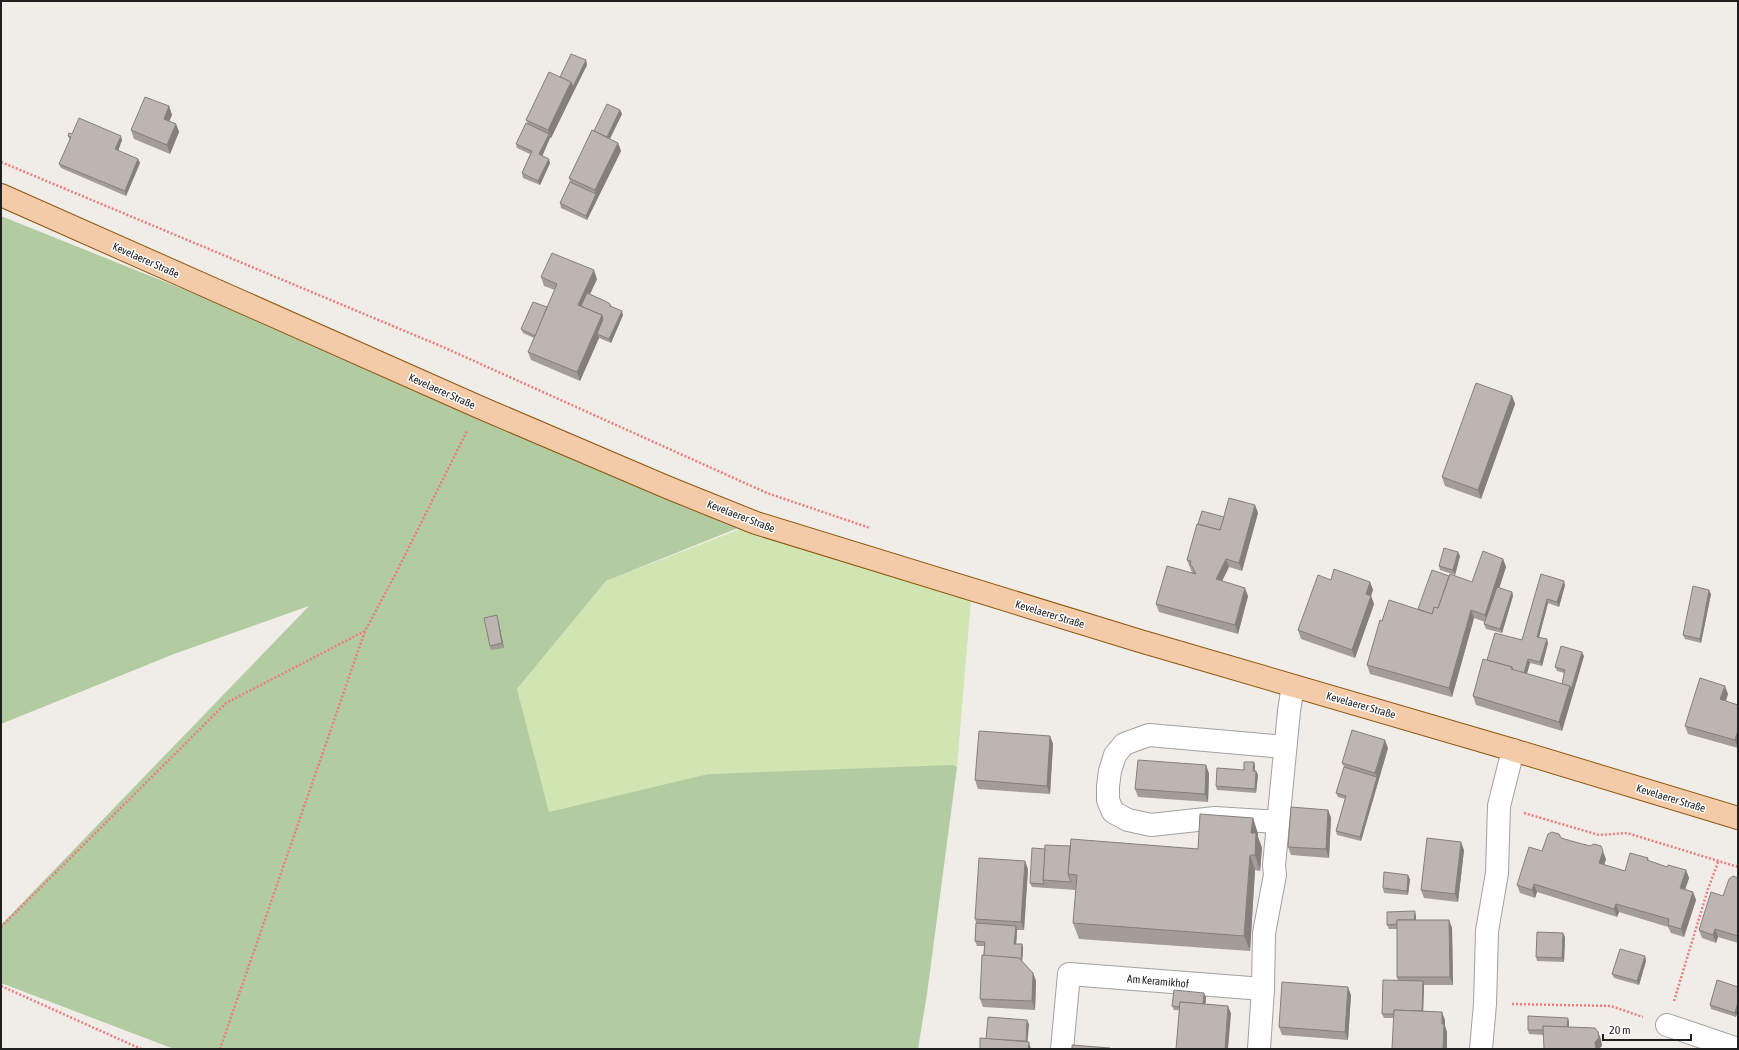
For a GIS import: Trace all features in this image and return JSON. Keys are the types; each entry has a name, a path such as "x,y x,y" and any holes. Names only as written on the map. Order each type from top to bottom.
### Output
{"main road":[{"name":"Kevelaerer Straße","path":"1,195 479,407 662,485 756,523 939,581 1513,750 1738,818"}],"street":[{"path":"1259,1049 1263,990 1264,933 1275,875 1274,865 1285,747 1293,686"},
{"path":"1278,822 1215,818 1151,824 1128,820 1113,812 1108,800 1108,786 1110,771 1115,755 1124,744 1149,735 1285,747"},
{"path":"1481,1049 1485,1004 1487,931 1497,873 1499,806 1513,750"},
{"name":"Am Keramikhof","path":"1062,1049 1069,974 1263,990"},
{"path":"1667,1025 1738,1049"}],"path":[{"path":"1,162 443,348 767,493 872,529"},
{"path":"220,1049 365,631 394,577 479,407"},
{"path":"1,927 226,703 365,631"},
{"path":"1499,806 1599,835 1627,833 1738,867"},
{"path":"1485,1004 1610,1006 1667,1025 1708,889 1718,862"},
{"path":"1,986 141,1049"}],"green space":[{"path":"1,216 758,520 606,581 517,689 549,812 708,774 953,765 957,767 927,994 918,1049 174,1049 1,983 1,925 309,606 174,654 1,724"},
{"path":"756,523 972,588 957,767 708,774 549,813 517,689 606,581"}],"building":[{"path":"571,54 586,60 573,87 571,82 560,77"},
{"path":"549,72 571,82 548,130 526,120"},
{"path":"145,97 169,106 164,119 176,124 167,145 131,130"},
{"path":"607,104 620,110 607,137 594,131"},
{"path":"79,118 121,136 115,149 138,159 125,191 59,164 71,137 68,136 69,133 72,134"},
{"path":"526,123 549,134 539,154 549,159 538,181 522,173 532,151 516,144"},
{"path":"592,130 618,143 595,190 569,178"},
{"path":"570,182 596,194 586,216 560,203"},
{"path":"552,253 594,270 578,305 602,315 577,372 528,352 557,284 541,277"},
{"path":"587,293 622,311 609,339 597,334 603,319 602,315 581,306"},
{"path":"533,302 547,307 535,336 521,329"},
{"path":"1476,383 1512,396 1478,490 1442,477"},
{"path":"1229,498 1255,505 1239,563 1226,559 1216,579 1245,588 1235,625 1156,604 1167,566 1196,574 1190,565 1191,561 1187,560 1197,524 1220,530"},
{"path":"1202,511 1224,517 1220,530 1198,524"},
{"path":"1444,548 1458,552 1453,570 1439,566"},
{"path":"1483,551 1503,559 1485,615 1471,610 1449,688 1367,665 1380,620 1382,621 1389,600 1432,614 1434,607 1438,608 1450,574 1472,582"},
{"path":"1334,569 1370,582 1366,594 1371,596 1352,650 1298,630 1318,575 1331,580"},
{"path":"1432,570 1449,576 1438,608 1434,607 1432,614 1418,609"},
{"path":"1541,574 1564,581 1557,602 1547,599 1537,637 1547,639 1540,662 1528,659 1524,673 1513,670 1512,667 1487,660 1495,633 1522,640"},
{"path":"1693,586 1709,590 1700,639 1683,635"},
{"path":"1497,587 1512,592 1500,629 1484,624"},
{"path":"497,615 502,643 490,646 484,618"},
{"path":"1561,646 1582,652 1571,690 1570,686 1562,684 1565,670 1555,667"},
{"path":"1483,659 1512,667 1511,669 1570,686 1559,722 1473,696"},
{"path":"1700,678 1725,686 1720,699 1738,705 1738,730 1735,740 1685,726"},
{"path":"1352,730 1385,740 1375,773 1342,763"},
{"path":"979,731 1050,736 1047,786 975,780"},
{"path":"1138,760 1206,765 1205,794 1135,789"},
{"path":"1244,762 1254,762 1253,771 1256,771 1255,789 1216,786 1217,768 1244,770"},
{"path":"1344,767 1377,777 1360,837 1336,831 1346,796 1336,793"},
{"path":"1291,807 1328,810 1326,849 1288,847"},
{"path":"1200,814 1253,818 1251,833 1256,833 1255,855 1250,855 1244,936 1073,923 1077,875 1068,874 1071,839 1198,849"},
{"path":"1552,832 1559,834 1561,838 1575,842 1590,846 1594,844 1601,846 1603,851 1599,863 1625,871 1630,853 1648,858 1647,860 1667,867 1668,865 1686,870 1680,888 1693,892 1681,929 1668,925 1669,919 1616,904 1614,909 1534,884 1532,890 1517,885 1529,847 1542,851 1548,834"},
{"path":"1427,838 1461,842 1455,894 1421,890"},
{"path":"1045,845 1070,846 1068,874 1071,882 1043,880"},
{"path":"1032,848 1045,849 1044,884 1030,883"},
{"path":"979,858 1025,861 1021,922 975,919"},
{"path":"1384,872 1408,875 1407,891 1383,888"},
{"path":"1733,876 1738,878 1738,936 1715,929 1713,935 1699,930 1711,892 1723,896 1729,879"},
{"path":"1415,911 1414,920 1397,920 1397,924 1387,925 1387,912"},
{"path":"1397,920 1449,920 1450,977 1397,977"},
{"path":"976,923 1016,926 1014,944 1022,944 1021,960 1019,958 984,956 985,942 975,941"},
{"path":"1537,932 1563,933 1562,958 1536,957"},
{"path":"1620,949 1645,956 1637,981 1612,974"},
{"path":"982,955 1019,958 1033,973 1032,1001 980,999"},
{"path":"1383,980 1423,981 1422,1011 1394,1010 1394,1014 1382,1014"},
{"path":"1717,980 1738,987 1738,1002 1735,1013 1710,1005"},
{"path":"1282,982 1348,987 1345,1032 1279,1027"},
{"path":"1174,990 1204,993 1203,1004 1180,1002 1179,1007 1172,1006"},
{"path":"1180,1002 1228,1006 1225,1049 1176,1049"},
{"path":"1394,1010 1442,1012 1442,1024 1444,1024 1443,1049 1392,1049"},
{"path":"1528,1016 1568,1018 1567,1027 1543,1026 1543,1030 1528,1030"},
{"path":"988,1017 1027,1020 1026,1041 986,1039"},
{"path":"1543,1026 1595,1028 1598,1032 1599,1038 1595,1042 1596,1049 1544,1049"},
{"path":"980,1038 1029,1042 1028,1049 980,1049"},
{"path":"1072,1045 1110,1048 1110,1049 1072,1049"}]}
